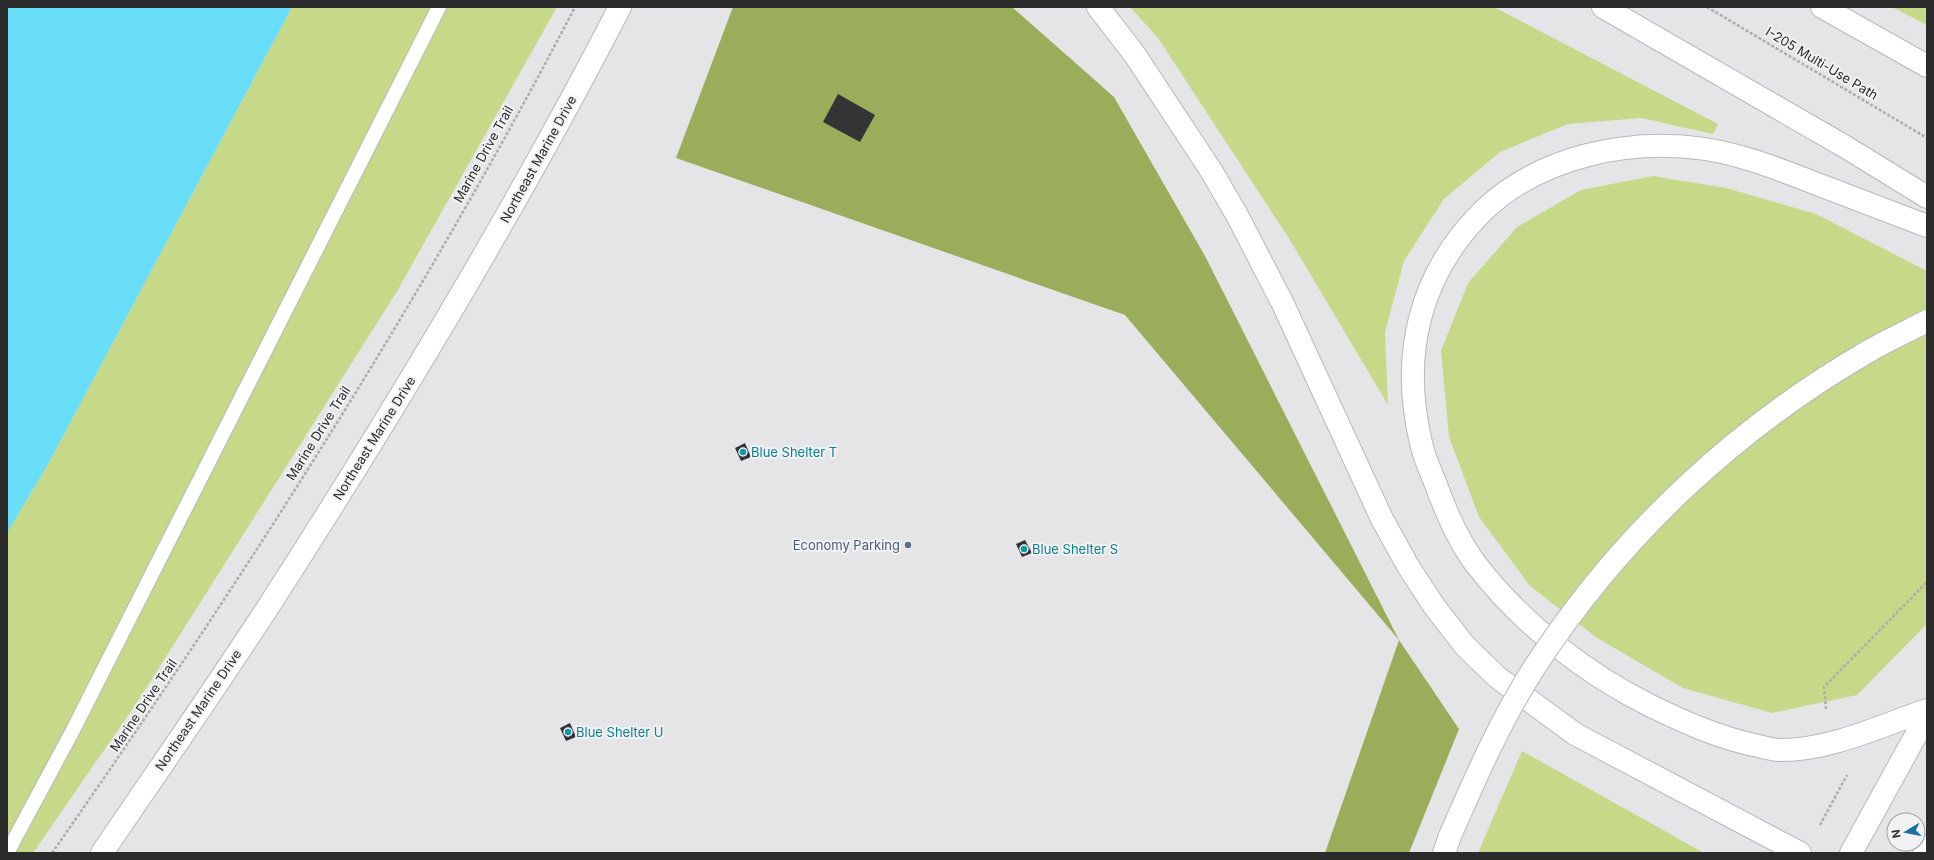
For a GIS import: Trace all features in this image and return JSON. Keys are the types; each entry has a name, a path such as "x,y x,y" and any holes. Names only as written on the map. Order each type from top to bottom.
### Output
{"main road":[{"name":"Northeast Marine Drive","path":"102,853 271,603 346,485 432,344 522,188 620,7"},
{"path":"1098,7 1135,55 1212,172 1238,217 1283,304 1382,519 1408,566 1430,601 1465,646 1496,678 1575,734 1800,853"},
{"path":"1602,7 1844,146 1927,197"},
{"path":"1822,7 1927,66"},
{"path":"1927,226 1760,162 1705,149 1659,146 1632,148 1607,151 1564,161 1522,181 1499,196 1475,219 1458,241 1440,267 1425,298 1415,333 1412,370 1413,405 1422,447 1444,506 1473,560 1504,598 1550,640 1586,668 1634,697 1694,727 1729,739 1776,750 1803,749 1836,741 1927,710"},
{"path":"1447,844 1481,765 1534,669 1593,587 1641,530 1693,478 1771,414 1869,350 1927,321"},
{"path":"1851,853 1927,715"},
{"path":"1924,853 1927,847"}],"lane":[{"path":"7,853 72,732 439,7"}],"path":[{"name":"Marine Drive Trail","path":"52,853 176,674 323,444 398,323 575,7"},
{"name":"I-205 Multi-Use Path","path":"1707,7 1927,138"},
{"path":"1826,709 1824,688 1927,582"},
{"path":"1820,825 1847,775"}],"green space":[{"path":"292,7 557,7 396,293 138,701 33,853 7,853 7,533 47,466"},
{"path":"733,7 1012,7 1114,97 1205,256 1399,640 1125,315 676,158"},
{"path":"1130,7 1494,7 1718,124 1713,134 1641,118 1568,124 1500,152 1444,199 1404,261 1385,332 1388,405 1290,240 1158,38"},
{"path":"1892,7 1927,7 1927,25"},
{"path":"1653,176 1726,188 1816,214 1927,271 1927,624 1857,695 1772,713 1683,688 1597,638 1530,586 1479,517 1449,437 1441,351 1468,283 1517,227 1581,190"},
{"path":"1399,640 1459,729 1409,853 1325,853"},
{"path":"1522,751 1704,853 1478,853"}],"water":[{"path":"7,7 292,7 47,466 7,533"}],"building":[{"path":"838,94 875,115 860,142 823,122"},
{"name":"Blue Shelter T","path":"745,443 751,457 741,461 735,448"},
{"name":"Blue Shelter S","path":"1025,540 1032,553 1022,557 1016,544"},
{"name":"Blue Shelter U","path":"570,723 576,737 566,741 560,728"}],"place":[{"name":"Blue Shelter T","path":"743,452"},
{"name":"Economy Parking","path":"908,545"},
{"name":"Blue Shelter S","path":"1024,549"},
{"name":"Blue Shelter U","path":"568,732"}]}
